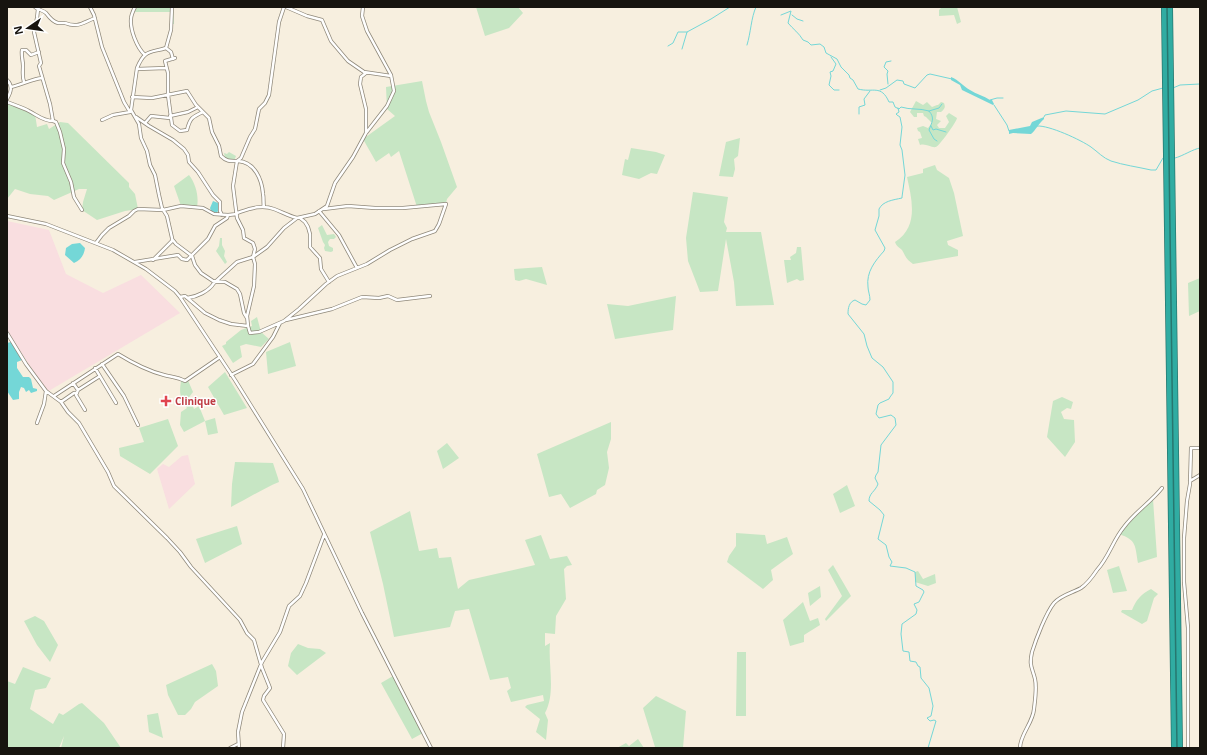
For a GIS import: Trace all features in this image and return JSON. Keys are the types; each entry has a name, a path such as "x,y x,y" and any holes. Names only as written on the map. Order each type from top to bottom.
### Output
{"highway":[{"path":"1164,7 1174,748"},
{"path":"1170,7 1180,748"}],"street":[{"path":"90,7 95,18 102,47 121,97 134,115 184,148 188,154 190,164 198,172 213,195 220,202 220,211 222,215"},
{"path":"134,7 131,22 137,45 145,55"},
{"path":"166,48 171,30 172,7"},
{"path":"324,208 348,206 403,208 446,204 439,224 434,231 412,239 367,264 337,276 284,320 256,333 250,333 247,318 254,286 254,247 252,243 244,238 243,230 238,220 233,186 237,161 241,158 255,129 260,108 266,103 269,95 279,22 285,7 322,20 327,35 335,47 348,61 363,72 391,76"},
{"path":"180,297 193,297 212,287 238,262 253,257 269,245 284,228 299,218 315,214 328,204 335,183 353,158 366,133 387,106 394,91 391,76 367,31 362,16 363,7"},
{"path":"36,8 44,12 48,17 56,22 64,23 68,26 74,26 95,18"},
{"path":"36,8 37,18 34,32 41,63 39,66 50,104 53,121 56,122 60,132 64,149 63,163 71,182 74,197 82,210"},
{"path":"131,112 132,97 139,63 145,55 151,51 166,48 172,52 174,58 165,61 168,73 168,95 172,125 180,131 187,130 189,121 192,117 203,112"},
{"path":"24,82 22,77 22,50 26,50 31,55 39,52"},
{"path":"137,69 166,68"},
{"path":"366,73 361,77 360,84 366,109 366,133"},
{"path":"11,87 42,78"},
{"path":"7,80 10,83 11,91 7,100 38,117 48,121 53,121"},
{"path":"132,97 152,98 187,91 190,98 209,118 212,132 219,146 221,156 229,161 237,161 250,165 259,176 263,191 264,207"},
{"path":"145,123 151,116 170,117 188,112 198,107"},
{"path":"102,120 113,115 131,112"},
{"path":"188,112 192,117"},
{"path":"134,115 139,124 141,138 155,175 163,210 167,216 172,238 176,244 192,256 195,265 201,273 213,281 225,282 237,289 242,299 244,314 247,318"},
{"path":"96,243 110,228 138,209 163,210 181,206 203,208 214,214 228,215 237,214 250,208 264,207 299,218 305,222 310,234 310,247 320,258 321,269 329,282"},
{"path":"319,211 340,235 357,268"},
{"path":"135,262 178,255 182,259 187,260 208,239 215,226 227,218 228,215"},
{"path":"7,216 46,224 113,250 135,262 175,291 180,297 220,357 303,489 379,649 431,748"},
{"path":"153,260 172,241 172,238"},
{"path":"284,320 332,309 362,297 379,298 388,296 397,300 430,296"},
{"path":"187,298 204,313 219,320 231,324 248,326"},
{"path":"231,375 253,364 273,337 280,322"},
{"path":"7,333 26,364 46,391 61,402 79,423 108,472 114,486 180,552 240,620 247,633 254,640 262,662 262,668 270,688 264,696 264,700 284,734 283,748"},
{"path":"54,396 118,354 154,372 174,376 187,381 220,357"},
{"path":"102,364 124,396 138,425"},
{"path":"95,368 116,403"},
{"path":"85,410 76,395 78,390 100,376"},
{"path":"74,383 78,390"},
{"path":"37,423 44,404 46,391"},
{"path":"61,402 74,393 77,393"},
{"path":"1188,748 1188,628 1184,582 1184,544 1190,481 1191,448 1200,448"},
{"path":"1190,481 1200,476"},
{"path":"1020,748 1020,742 1033,717 1035,684 1030,668 1032,653 1039,631 1052,607 1055,602 1067,594 1081,588 1098,570 1109,555 1117,537 1125,525 1153,499 1162,488"},
{"path":"239,748 238,732 242,712 262,662 280,632 289,606 300,596 325,535"},
{"path":"230,748 238,744"}],"shaded area":[{"path":"7,221 49,230 66,274 103,293 141,275 180,313 47,392 7,331"},
{"path":"188,455 195,484 169,509 157,469 163,464 169,467 182,456"}],"green space":[{"path":"137,7 173,7 174,24 171,24 170,12 135,12"},
{"path":"476,7 518,7 523,13 509,28 485,36"},
{"path":"942,7 957,7 961,22 957,24 954,15 939,16 939,10"},
{"path":"422,81 429,112 457,187 447,199 446,203 417,207 399,151 391,157 389,153 376,162 363,139 395,116 387,109 386,87"},
{"path":"916,101 923,105 927,102 932,107 941,102 944,103 944,109 941,112 937,112 936,119 941,121 937,125 939,128 945,128 949,122 946,116 949,113 957,118 947,134 936,147 920,145 918,139 922,138 917,128 923,126 928,128 932,123 924,116 923,113 917,113 917,117 914,117 910,112"},
{"path":"7,102 35,114 37,127 47,124 49,129 60,122 68,123 129,183 129,187 135,194 138,209 125,211 97,220 82,210 87,189 79,189 54,200 48,196 30,194 15,189 7,199"},
{"path":"740,138 738,156 734,159 735,169 733,177 719,176 726,142"},
{"path":"631,148 665,155 657,174 651,173 639,179 622,175 625,159 628,160"},
{"path":"229,152 236,156 234,161 225,158 224,153 227,154"},
{"path":"935,165 937,170 949,178 954,193 963,236 947,241 948,245 958,250 958,256 913,264 907,259 895,242 903,236 911,221 912,204 907,177 923,173 923,169"},
{"path":"189,175 193,182 198,199 197,207 181,206 174,186"},
{"path":"693,192 728,197 724,222 727,228 726,232 761,232 774,305 736,306 734,282 726,239 718,291 700,292 688,261 686,238"},
{"path":"322,225 327,235 334,234 336,237 334,239 330,239 328,242 329,246 333,248 333,251 331,252 325,251 324,248 325,245 318,228"},
{"path":"220,238 222,238 222,245 225,251 224,256 227,262 225,264 216,251 219,246"},
{"path":"797,247 801,247 804,280 800,281 797,279 787,283 784,260 791,260 790,257 796,253"},
{"path":"542,267 547,285 526,279 519,281 515,280 514,269"},
{"path":"1200,278 1200,311 1189,316 1188,283"},
{"path":"676,296 673,330 615,339 607,304 628,306"},
{"path":"257,317 261,332 269,339 261,347 246,344 240,346 242,357 233,363 222,346 241,330 252,326 251,321"},
{"path":"290,342 296,366 268,374 266,352"},
{"path":"225,372 247,408 224,415 208,387"},
{"path":"187,378 193,392 187,400 189,404 192,404 194,409 199,406 205,421 184,432 180,425 181,412 187,408 181,398 180,389 181,381"},
{"path":"1062,397 1073,402 1071,409 1067,408 1061,412 1064,419 1074,420 1075,442 1065,457 1047,437 1053,401"},
{"path":"215,418 218,433 208,435 205,421"},
{"path":"168,419 178,446 150,474 120,456 119,448 144,442 139,428"},
{"path":"611,422 611,439 607,452 609,468 605,485 597,490 596,494 570,508 561,494 549,497 537,454"},
{"path":"447,443 459,458 443,469 437,451"},
{"path":"235,462 273,463 279,482 231,507"},
{"path":"847,485 855,506 840,513 833,494"},
{"path":"1153,499 1157,557 1138,563 1134,544 1125,536 1119,534 1125,525"},
{"path":"410,511 419,551 437,548 439,558 451,557 458,589 469,580 535,565 525,540 541,535 550,559 567,556 572,565 567,566 564,569 566,599 556,616 555,634 545,633 545,646 550,643 551,679 550,696 545,713 548,720 546,740 536,732 540,719 525,707 527,705 544,701 543,695 511,702 507,691 511,688 508,677 490,680 469,609 455,611 450,627 394,637 370,532"},
{"path":"237,526 242,544 205,563 196,539"},
{"path":"736,533 765,535 767,544 787,537 793,554 771,570 773,580 763,589 727,562 736,546"},
{"path":"833,565 851,596 826,621 825,619 842,596 828,570"},
{"path":"1119,566 1127,591 1113,593 1107,570"},
{"path":"918,571 923,579 935,574 936,583 928,586 915,582 915,572"},
{"path":"820,586 821,597 810,606 808,593"},
{"path":"1151,589 1158,594 1154,598 1147,621 1142,624 1121,612 1122,610 1132,610 1139,598"},
{"path":"803,602 810,621 818,618 820,625 804,635 804,642 790,646 783,620"},
{"path":"35,616 44,621 58,645 50,662 37,645 24,621"},
{"path":"298,644 308,648 320,649 326,653 297,675 288,666 291,653"},
{"path":"737,652 746,652 746,716 736,716"},
{"path":"212,664 216,671 218,686 195,702 185,715 178,715 168,695 166,685"},
{"path":"23,667 51,678 46,688 35,690 30,709 53,724 59,713 63,715 82,703 104,723 121,748 61,748 64,736 59,748 7,748 7,681 15,684"},
{"path":"393,676 423,733 412,739 381,683"},
{"path":"656,696 686,711 683,748 655,747 643,708"},
{"path":"158,713 163,738 149,732 147,715"},
{"path":"638,739 644,748 617,748 626,743 629,746"}],"water":[{"path":"951,77 972,91 992,100 994,104 993,105 962,90 960,85 951,80"},
{"path":"1044,117 1044,119 1031,134 1009,134 1009,130 1030,126 1032,122"},
{"path":"213,201 218,203 220,206 217,213 211,211 210,208"},
{"path":"80,243 85,248 84,253 80,259 74,263 65,255 66,248 72,244"},
{"path":"11,342 15,345 22,360 17,362 17,368 23,377 29,377 31,379 33,388 37,389 37,391 31,393 29,390 26,392 24,388 21,387 19,399 13,400 7,391 7,343"}],"waterway":[{"path":"682,49 687,32 730,7"},
{"path":"747,45 756,7"},
{"path":"781,15 791,11 788,23 803,40 811,45 820,44 824,47 826,53 837,59 841,67 853,80 858,89 880,91 886,96 889,102 893,102 895,107 899,109 901,107 929,111 932,118 929,130 934,139 937,141"},
{"path":"792,15 803,21"},
{"path":"668,46 673,43 678,32 687,32"},
{"path":"831,57 836,64 833,71 830,72 831,76 829,85 834,90 839,90"},
{"path":"888,84 888,71 884,67 886,62 891,61"},
{"path":"880,90 886,88 897,80 903,81 904,84 915,88 927,75 930,74 952,79"},
{"path":"1173,88 1180,85 1200,84"},
{"path":"1044,117 1045,115 1066,111 1105,114 1138,100 1152,91 1163,88"},
{"path":"859,114 859,107 865,105 864,99 870,91"},
{"path":"990,100 1003,98"},
{"path":"929,111 939,108 942,104"},
{"path":"994,105 1007,125 1009,131"},
{"path":"898,108 899,112 896,114 900,117 902,127 900,145 905,175 902,198 883,204 879,209 879,216 875,230 885,248 872,267 868,276 870,300 866,305 855,300 851,302 848,314 864,334 872,358 883,367 893,382 893,393 889,399 878,405 876,414 879,418 891,415 895,418 896,425 881,445 878,472 875,478 878,484 870,496 869,501 884,515 878,539 886,545 892,562 890,566 906,568 915,572 916,586 924,592 919,602 914,604 917,610 916,614 902,624 901,634 903,651 909,652 910,661 916,662 920,667 921,678 929,688 933,706 931,716 927,718 930,721 936,721 928,748"},
{"path":"931,126 933,130 936,129 946,132"},
{"path":"1037,126 1057,130 1073,137 1091,147 1108,160 1120,164 1156,170 1163,158"},
{"path":"1175,158 1200,148"}],"place":[{"name":"Clinique","path":"166,401"}]}
